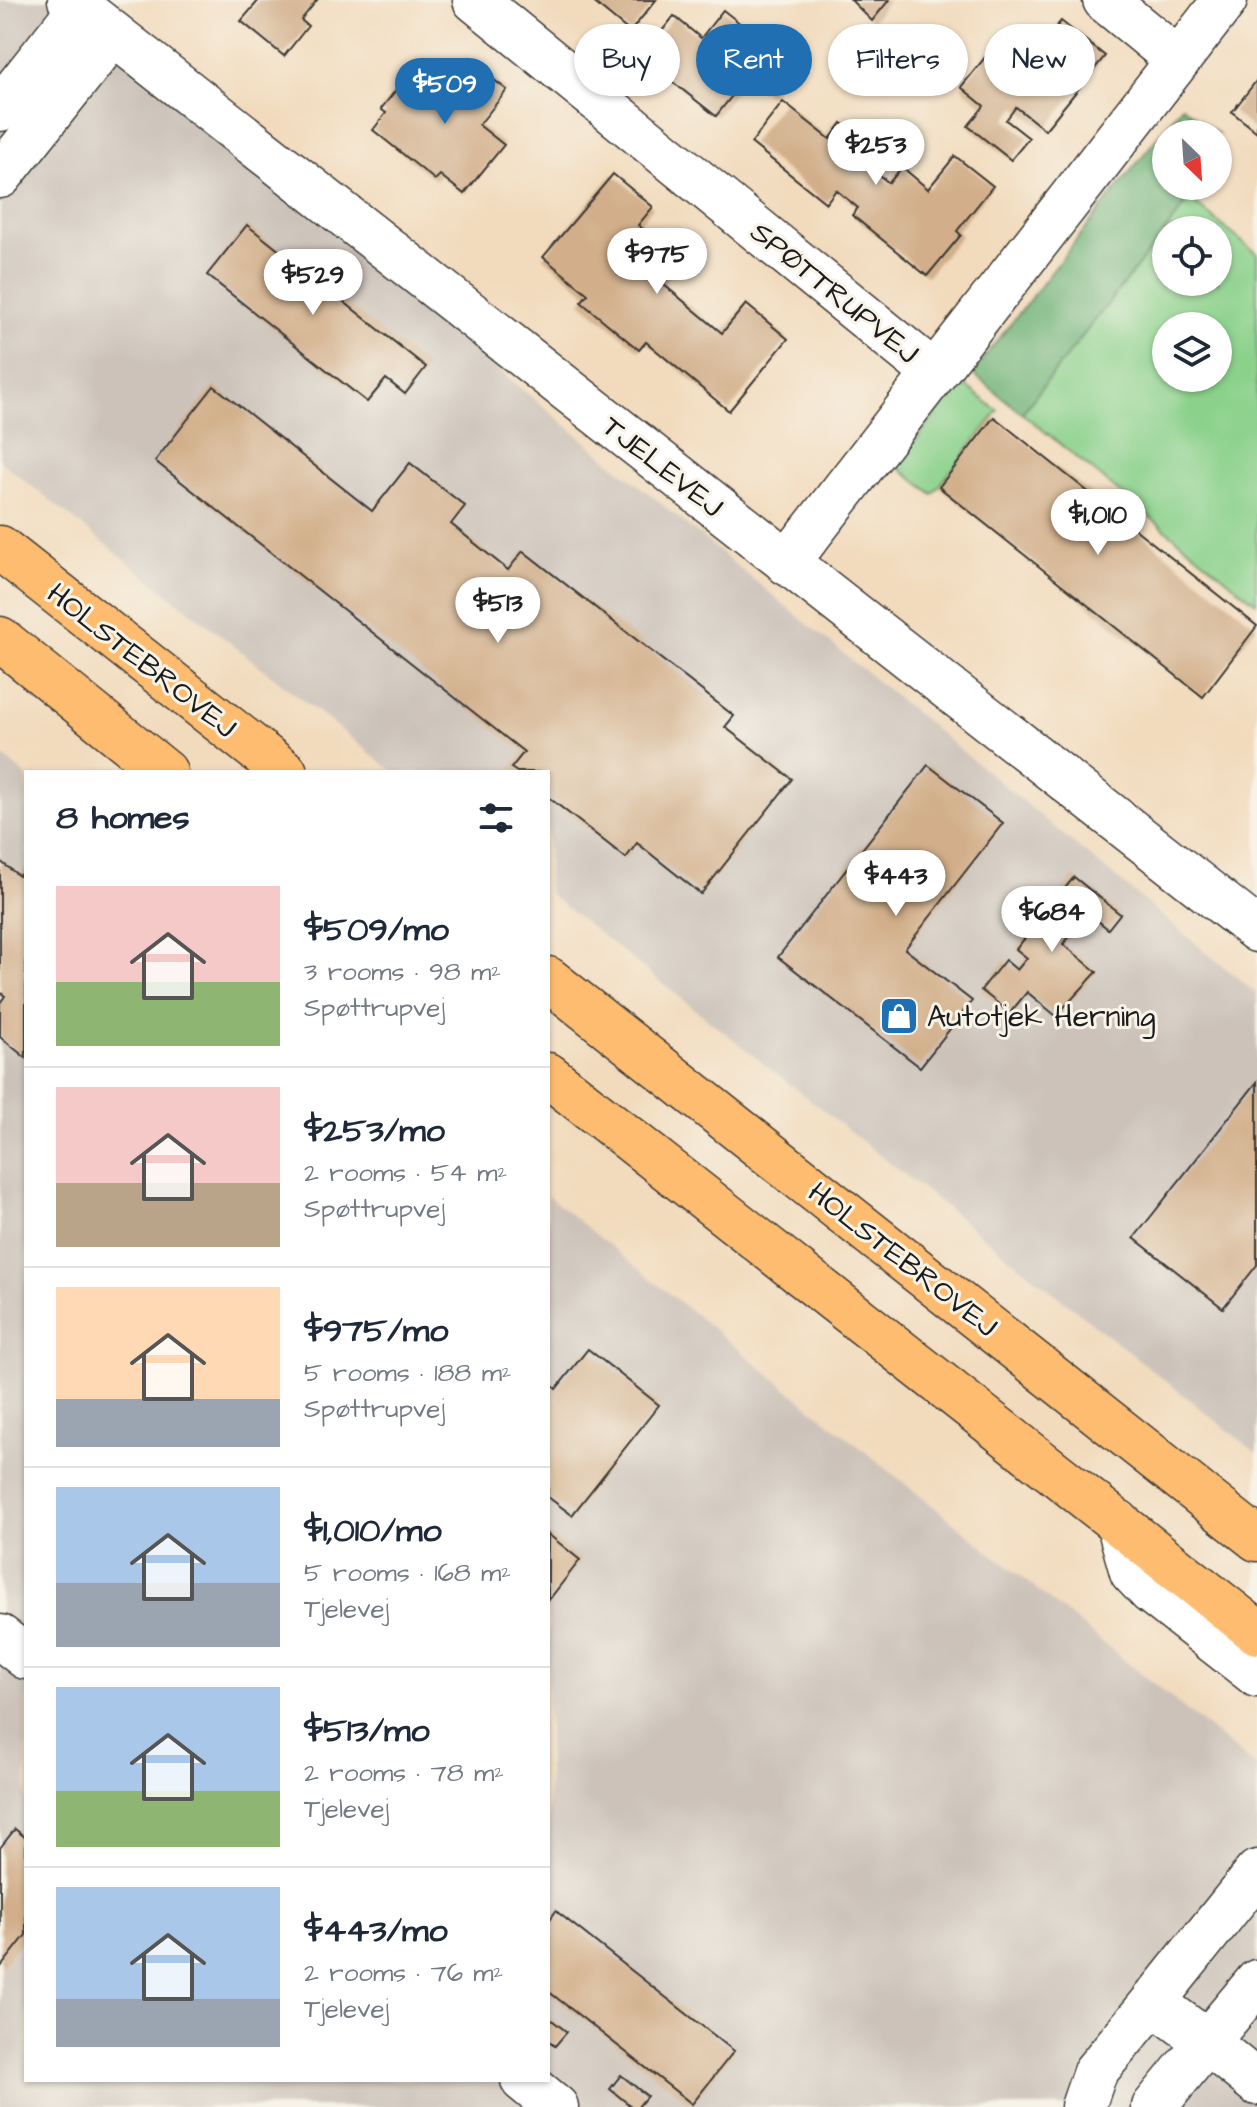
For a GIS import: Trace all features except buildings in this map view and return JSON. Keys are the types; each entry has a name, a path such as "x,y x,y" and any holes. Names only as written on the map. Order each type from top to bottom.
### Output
{"main road":[{"name":"HOLSTEBROVEJ","path":"0,548 282,770"},
{"path":"0,639 163,770"},
{"name":"HOLSTEBROVEJ","path":"550,981 1257,1539"},
{"path":"550,1077 1257,1632"}],"street":[{"name":"SPØTTRUPVEJ","path":"475,0 934,373"},
{"path":"1105,0 1178,60"},
{"name":"SPØTTRUPVEJ","path":"787,563 1225,0"},
{"path":"0,109 88,14"},
{"path":"0,176 88,14"},
{"name":"TJELEVEJ","path":"88,14 1257,930"},
{"path":"1118,1522 1132,1572 1151,1592 1257,1675"},
{"path":"0,1637 24,1655"},
{"path":"1083,2107 1095,2072 1257,1872"},
{"path":"1154,2107 1257,1982"},
{"path":"1153,2002 1257,2083"},
{"path":"525,2082 556,2107"}],"shaded area":[{"path":"0,0 49,0 1257,994 1257,1453 550,895 550,770 391,770 0,461"},
{"path":"0,754 24,773 24,2082 550,2082 550,1198 1257,1767 1257,2107 0,2107"}],"green space":[{"path":"1182,106 1200,120 1171,120"},
{"path":"1152,144 1152,200 1189,200 1177,216 1152,216 1152,247 1022,413 972,373"},
{"path":"1191,200 1211,216 1177,216"},
{"path":"1232,233 1257,254 1256,603 1022,413 1152,247 1152,296 1232,296"},
{"path":"961,382 998,411 933,494 896,466"}],"place":[{"name":"Autotjek Herning","path":"899,1016"}]}
